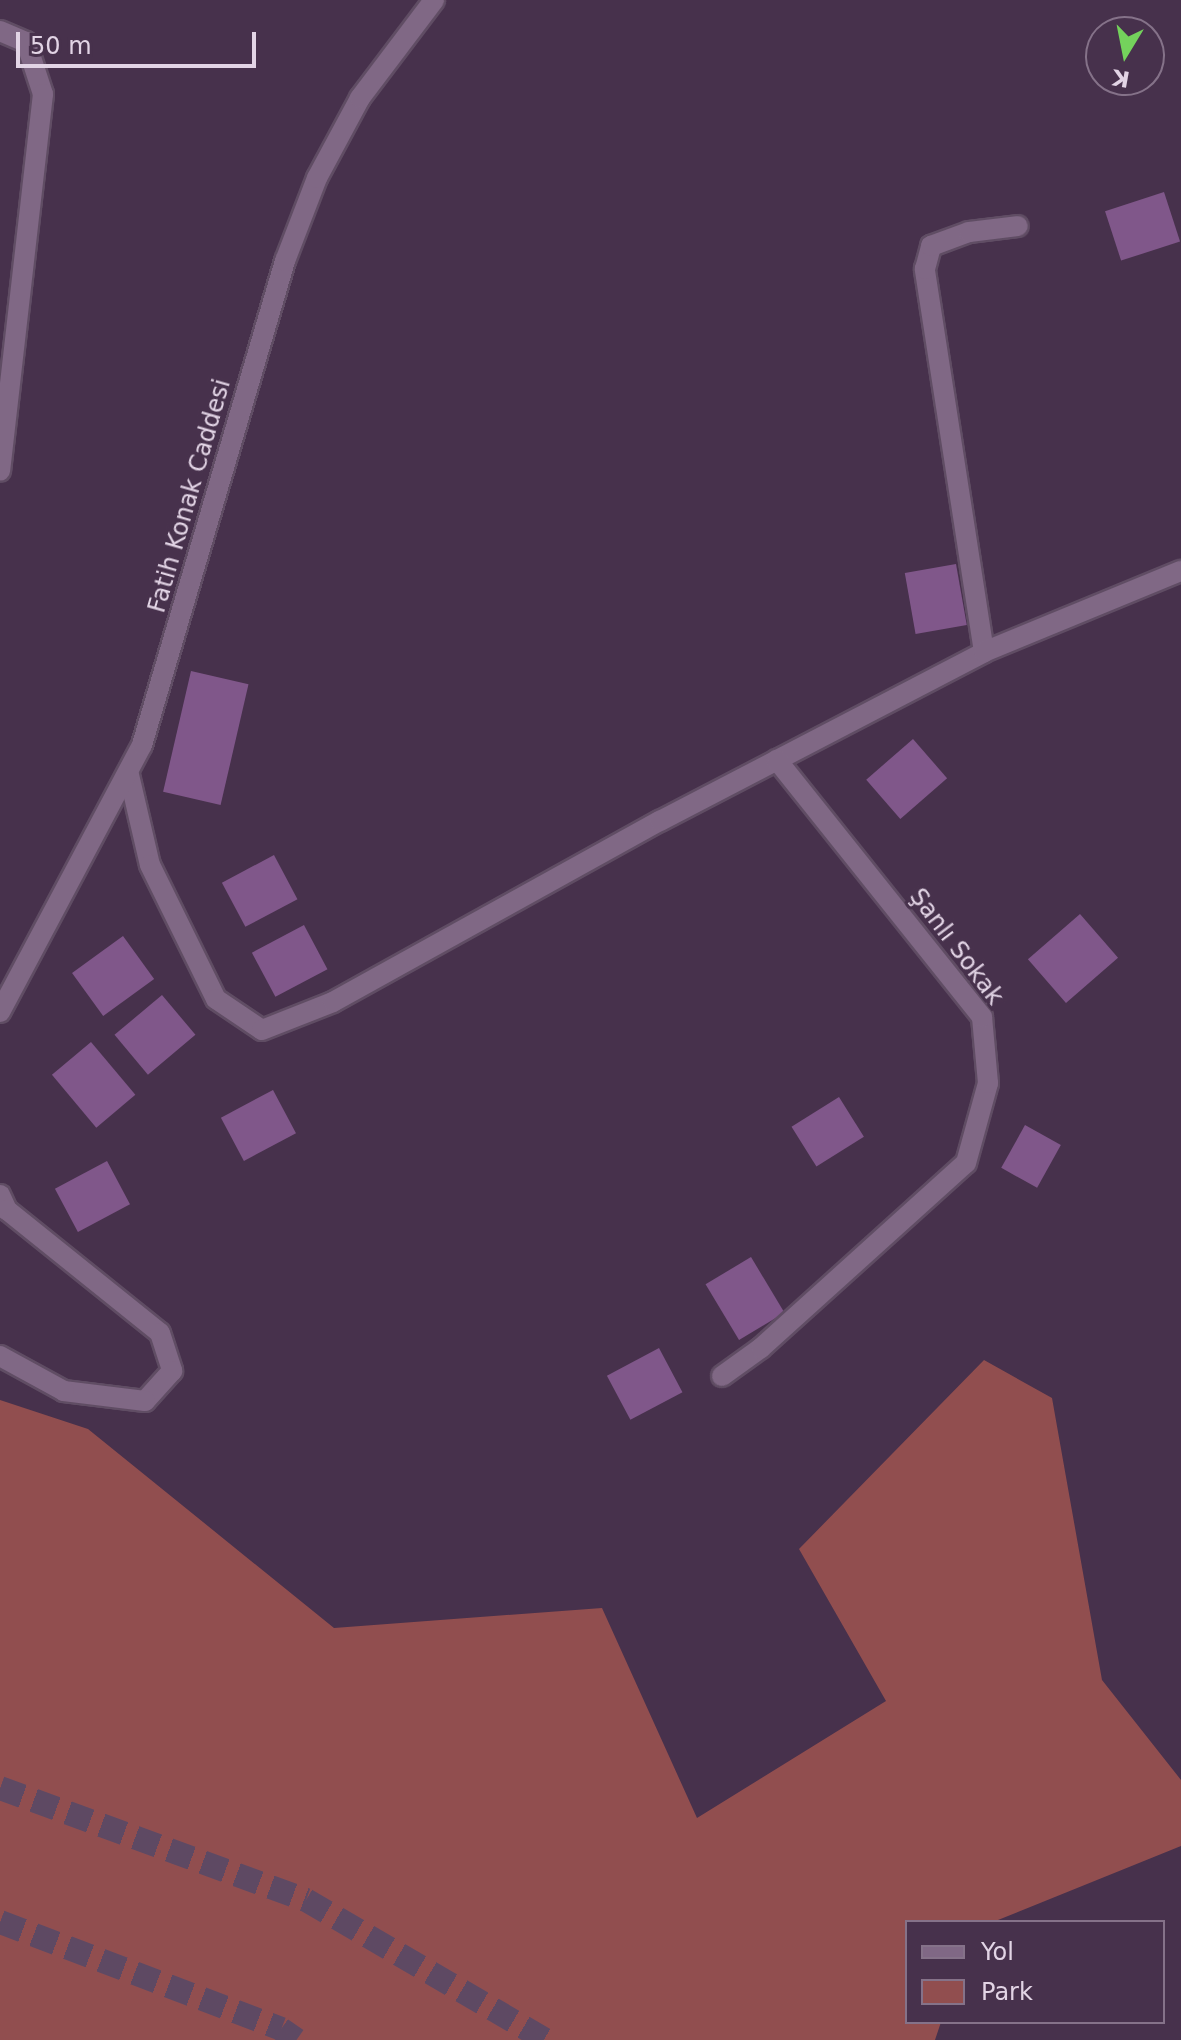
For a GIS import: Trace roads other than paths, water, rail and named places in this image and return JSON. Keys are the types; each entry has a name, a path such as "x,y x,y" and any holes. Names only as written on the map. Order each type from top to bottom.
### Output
{"street":[{"name":"Fatih Konak Caddesi","path":"0,1012 129,775 142,745 285,261 317,178 360,98 434,0"},
{"path":"0,31 26,42 43,94 0,471"},
{"path":"984,652 925,269 931,246 969,232 1018,226"},
{"path":"129,775 150,865 216,999 262,1030 333,1002 777,760 984,652 1181,571"},
{"name":"Şanlı Sokak","path":"722,1376 761,1348 966,1163 988,1083 982,1017 777,760"},
{"path":"0,1195 7,1210 160,1333 172,1371 145,1401 64,1391 0,1356"}],"tunnel":[{"path":"0,1788 306,1900 546,2040"},
{"path":"0,1922 281,2029 297,2040"}]}
